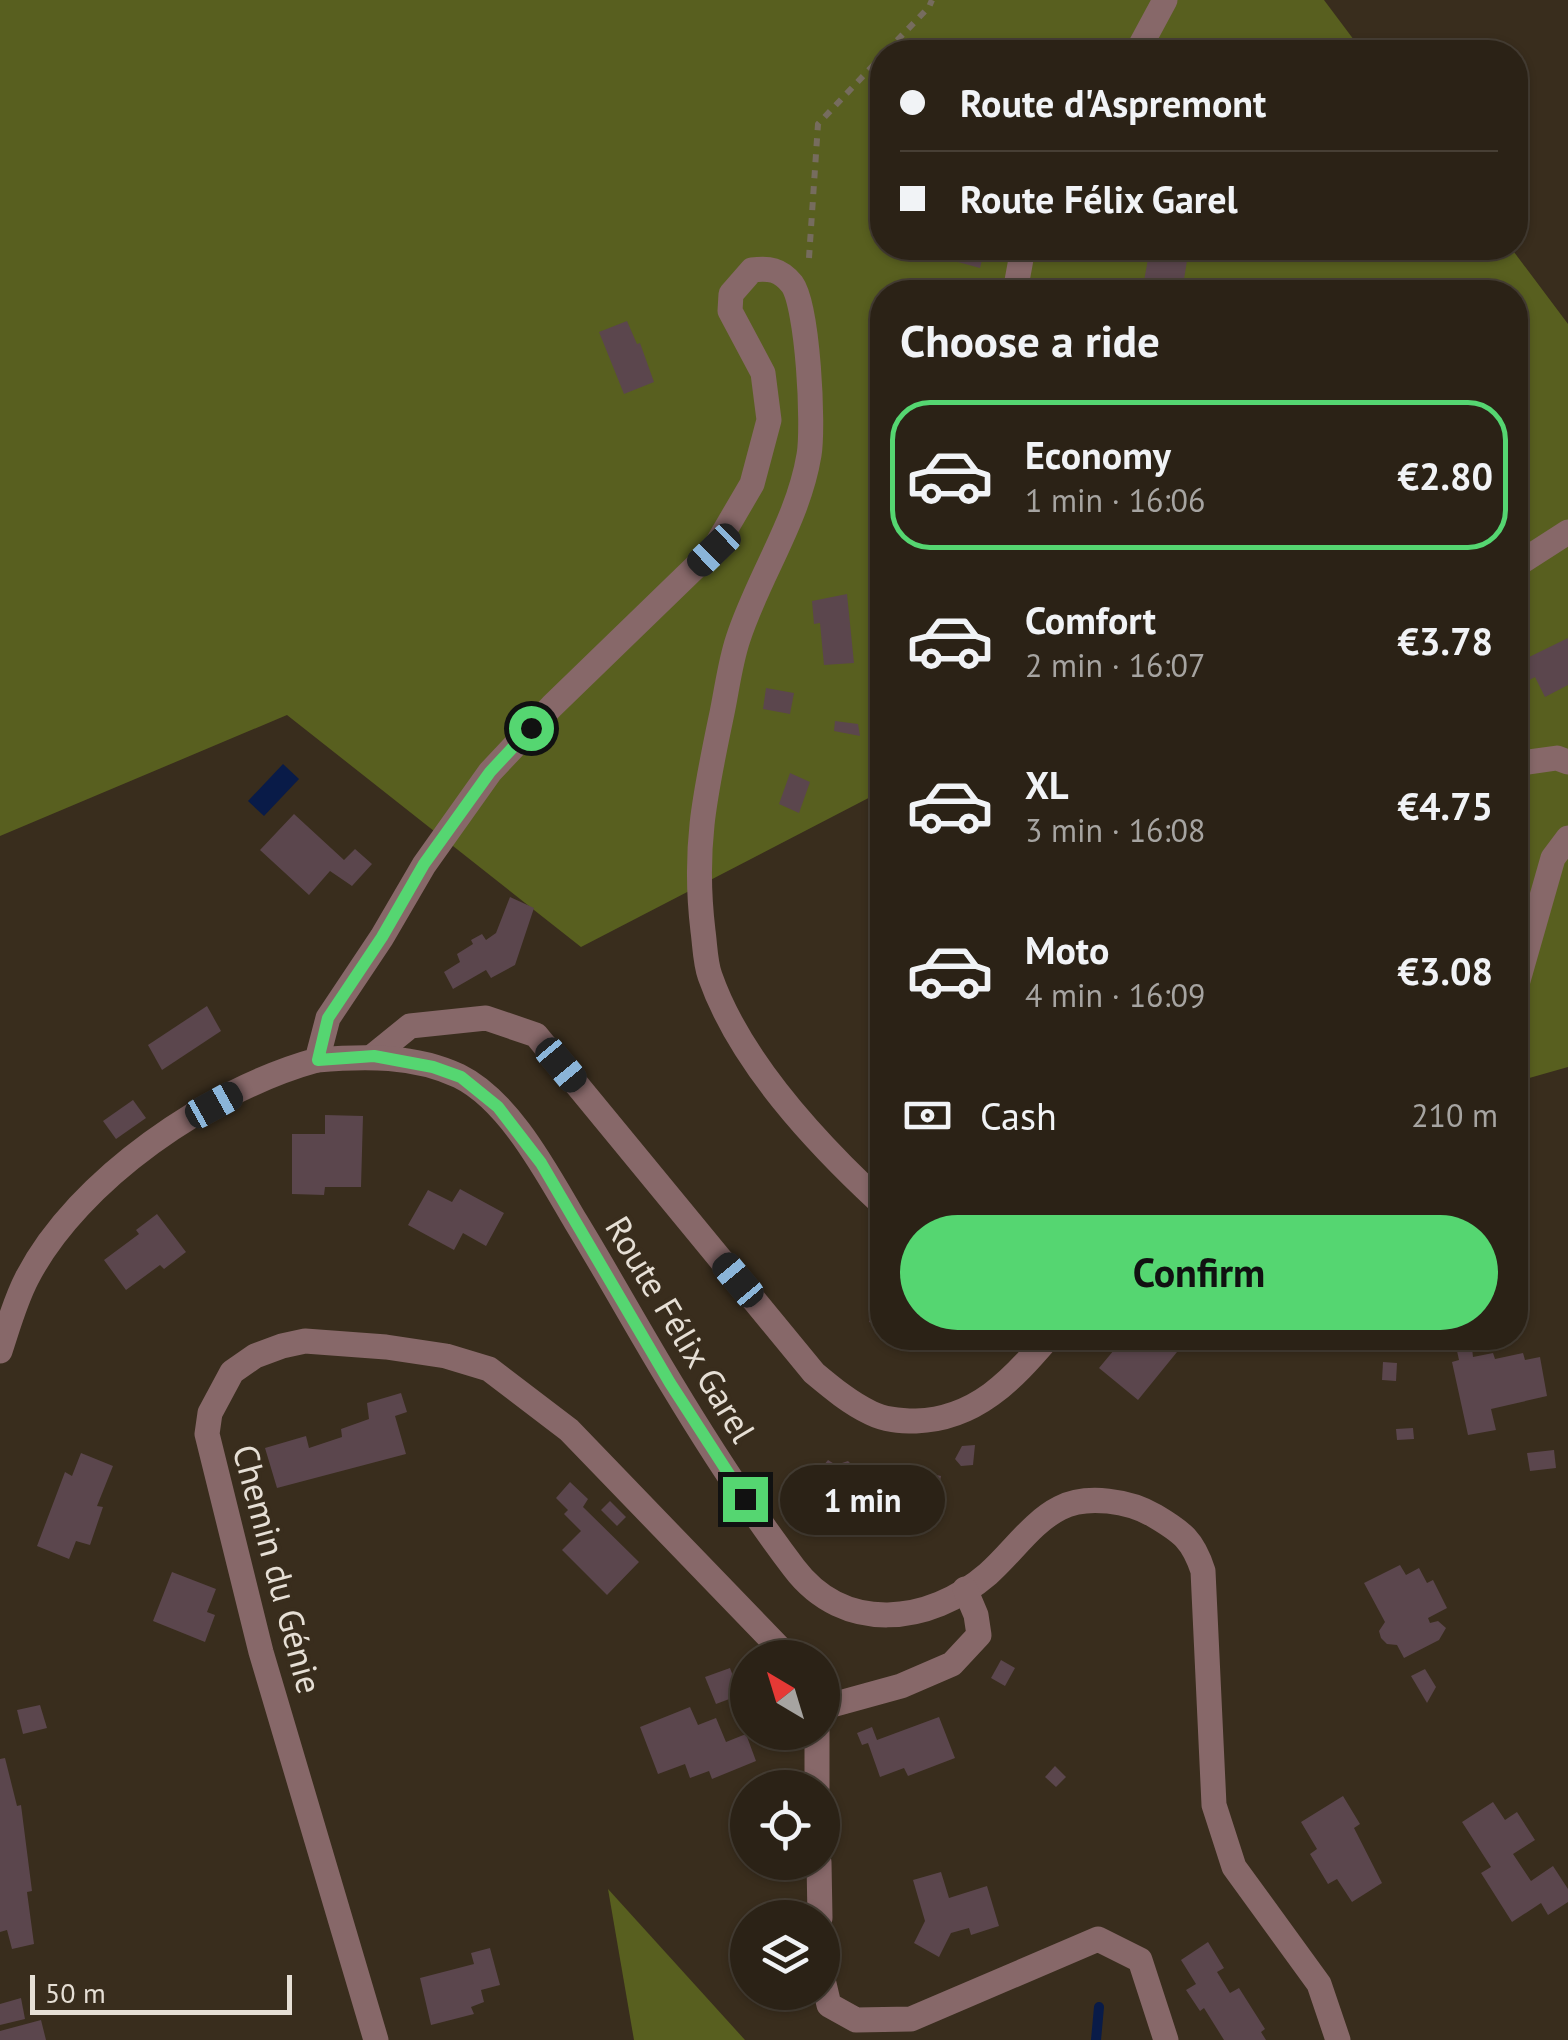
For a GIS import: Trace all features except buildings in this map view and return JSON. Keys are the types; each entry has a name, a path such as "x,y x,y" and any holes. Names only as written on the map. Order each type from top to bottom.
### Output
{"street":[{"path":"1143,40 1165,0"},
{"path":"318,1060 328,1018 424,864 490,772 552,706 714,550 752,484 770,420 763,373 730,311 731,294 739,280 752,270 768,268 780,272 792,284 802,302 810,454 785,533 738,639 701,810 698,883 706,956 708,974 742,1042 810,1132 870,1192"},
{"path":"1528,558 1568,532"},
{"path":"1528,762 1556,758 1568,762"},
{"path":"1528,947 1554,858 1568,838"},
{"path":"374,1056 410,1026 486,1018 536,1034 814,1373 840,1395 873,1414 896,1421 914,1421 964,1412 992,1396 1038,1350"},
{"name":"Route Félix Garel","path":"0,1351 26,1279 56,1233 94,1190 126,1162 214,1105 284,1069 318,1060 374,1056 433,1067 461,1077 505,1115 541,1163 706,1440 810,1586 839,1606 870,1615 920,1610 985,1576 1042,1520 1076,1501 1093,1499 1144,1510 1180,1531 1196,1548 1203,1570 1214,1805 1234,1868 1318,1984 1338,2040"},
{"name":"Chemin du Génie","path":"376,2040 261,1652 207,1434 210,1413 232,1372 255,1356 305,1342 386,1347 446,1356 489,1368 569,1430 771,1640"},
{"path":"840,1702 902,1686 952,1664 979,1635 965,1589"},
{"path":"840,2010 856,2020 911,2020 1098,1940 1140,1960 1166,2040"}],"path":[{"path":"897,40 932,0"},
{"path":"808,267 818,124 870,69"}],"green space":[{"path":"0,0 1324,0 1354,40 870,40 870,260 1520,260 1568,324 1568,1067 1528,1078 1528,280 870,280 870,797 581,947 287,715 0,836"},
{"path":"608,1889 745,2040 634,2040"}],"water":[{"path":"283,764 299,779 264,816 248,801"}],"waterway":[{"path":"1096,2040 1099,2007"}],"route":[{"path":"531,728 490,772 424,864 328,1018 318,1060 374,1056 433,1067 461,1077 498,1107 541,1163 670,1383 745,1499"}]}
